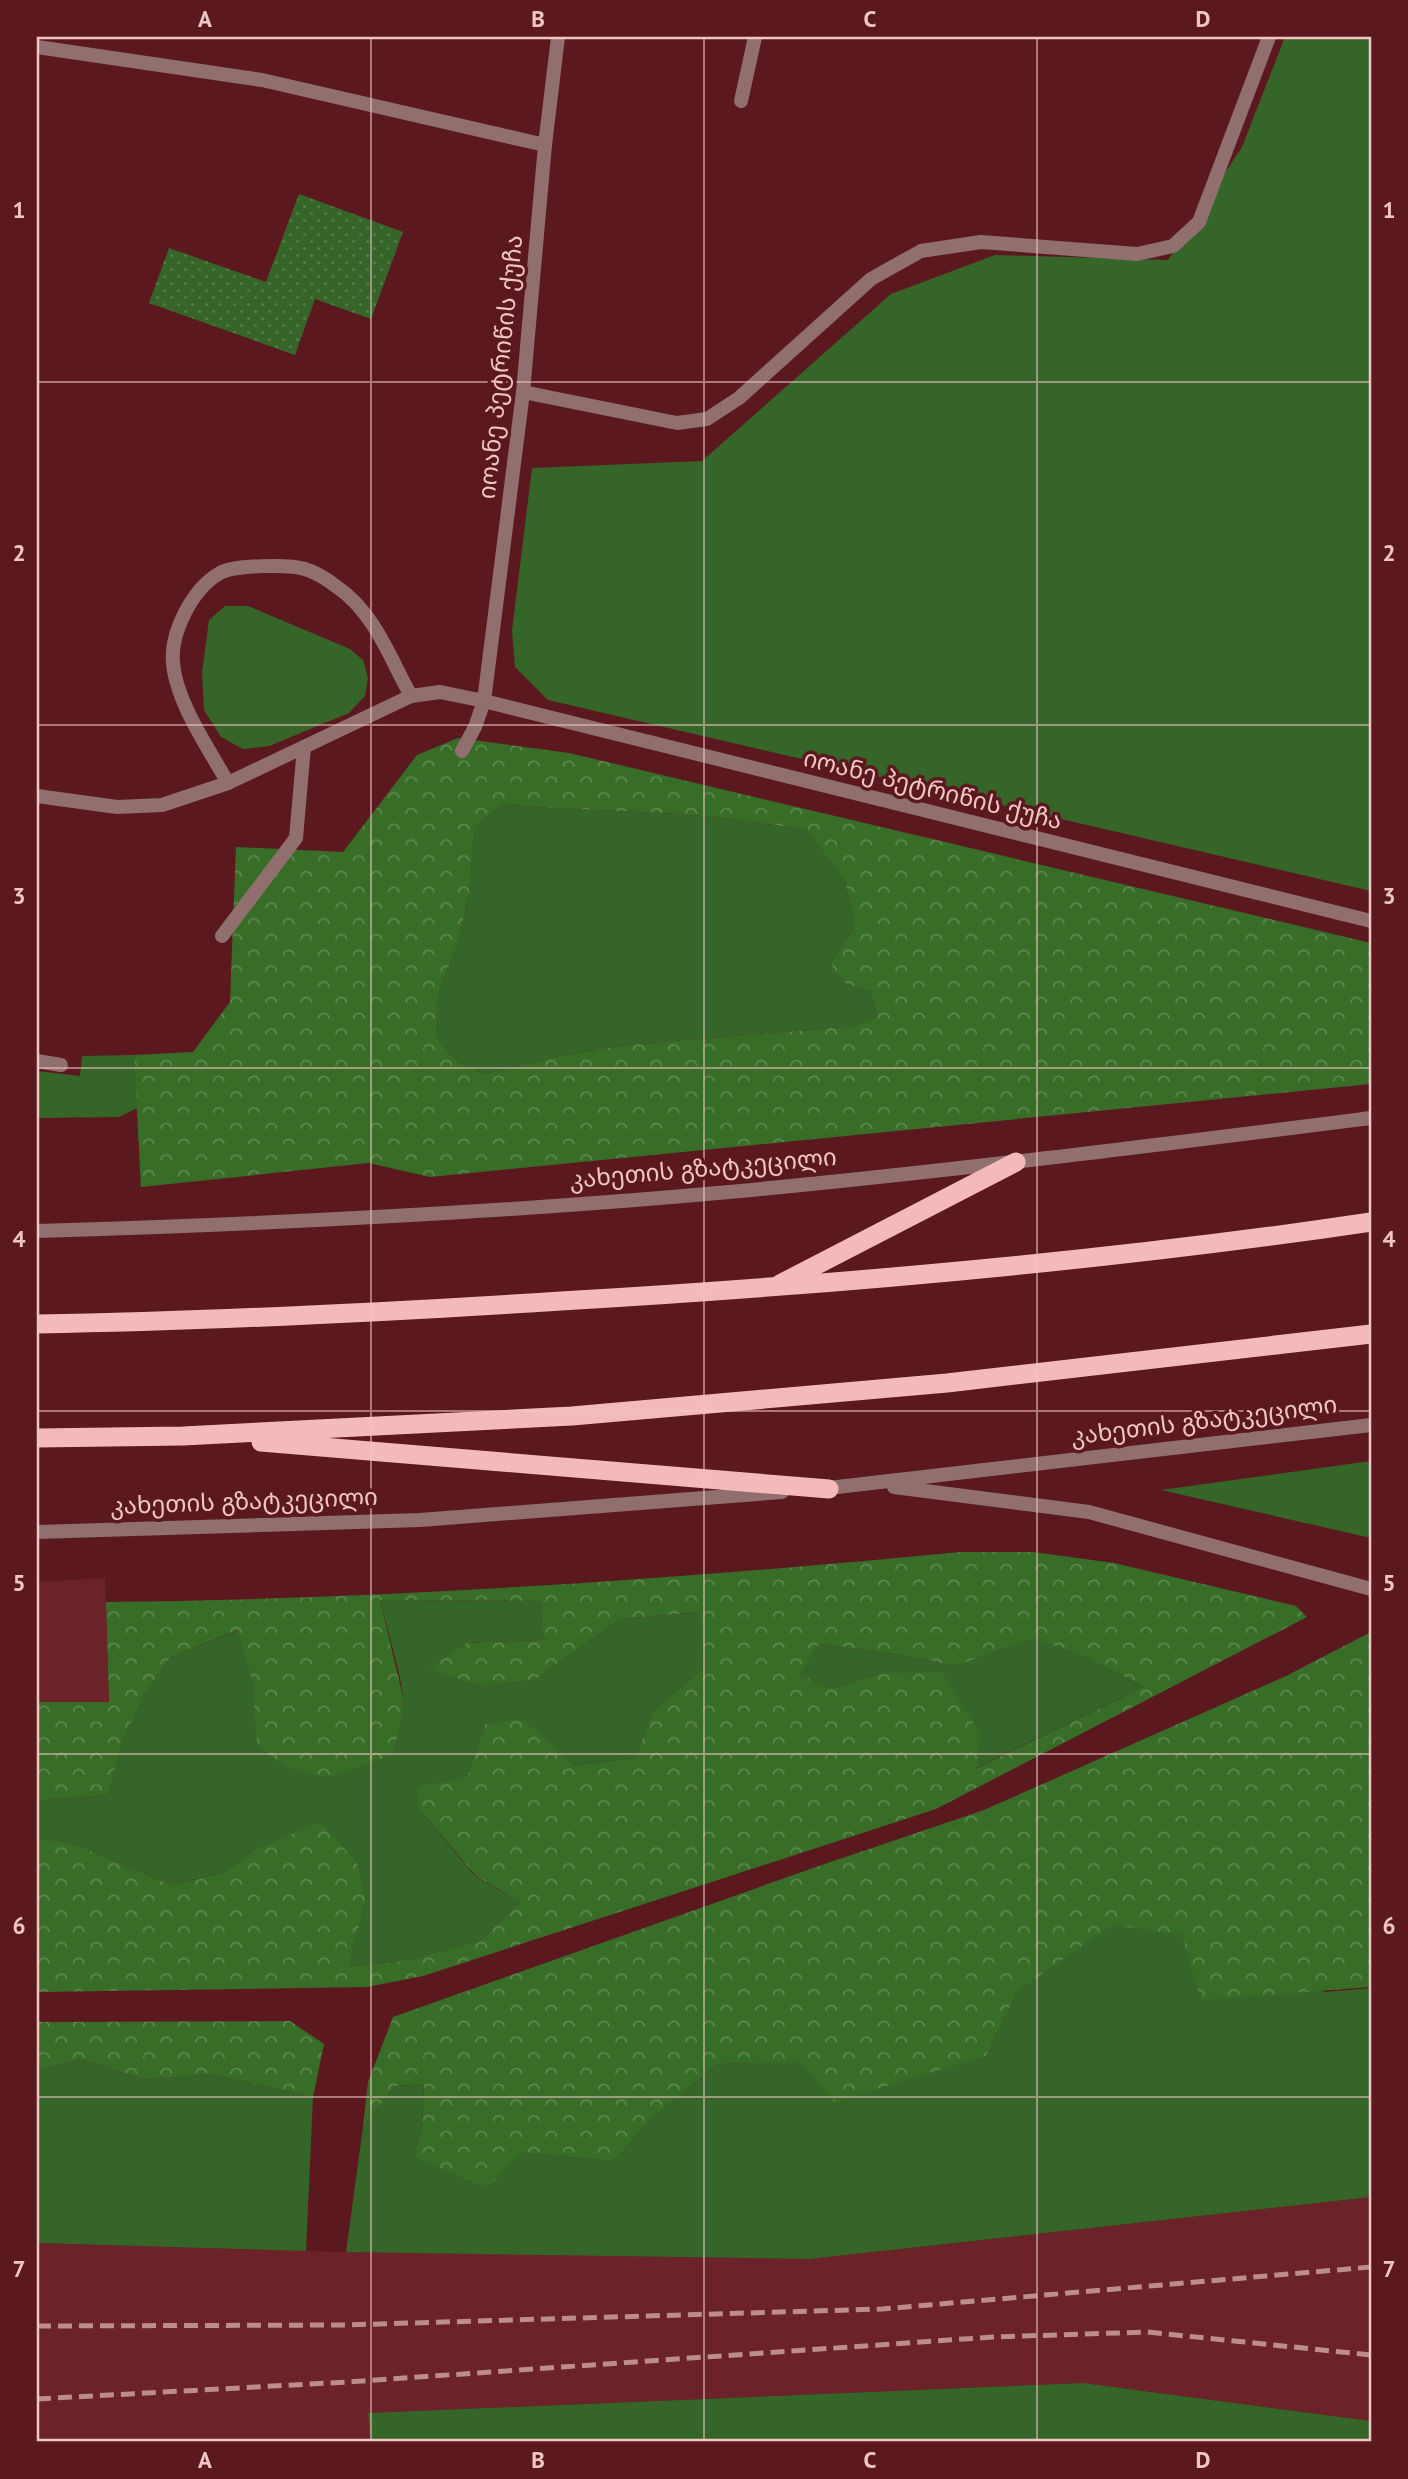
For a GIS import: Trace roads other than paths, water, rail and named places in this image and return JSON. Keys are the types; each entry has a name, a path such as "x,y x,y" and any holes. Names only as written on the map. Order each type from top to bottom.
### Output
{"highway":[{"path":"772,1289 1016,1163"},
{"path":"37,1324 432,1309 772,1289 1072,1259 1371,1222"},
{"path":"37,1438 183,1436 572,1416 947,1382 1371,1334"},
{"path":"183,1436 829,1489"}],"street":[{"name":"იოანე პეტრიწის ქუჩა","path":"462,751 475,727 484,701 523,392 545,145 558,37"},
{"path":"740,102 755,37"},
{"path":"523,392 677,423 707,419 739,398 871,279 921,251 981,242 1137,254 1173,246 1199,222 1269,37"},
{"path":"37,47 262,80 545,145"},
{"path":"228,783 184,704 173,662 180,618 200,590 222,571 267,565 304,568 338,587 367,612 411,696"},
{"path":"37,796 117,807 162,806 228,783 411,696 440,692 484,701"},
{"name":"იოანე პეტრიწის ქუჩა","path":"484,701 1371,921"},
{"path":"222,936 296,838 304,747"},
{"path":"37,1061 61,1065"},
{"name":"კახეთის გზატკეცილი","path":"37,1231 184,1227 422,1215 727,1192 1016,1163 1371,1118"},
{"name":"კახეთის გზატკეცილი","path":"37,1532 421,1520 829,1489 1371,1425"},
{"path":"872,1484 1089,1512 1371,1589"}],"railway":[{"path":"37,2326 344,2325 882,2309 1371,2267"},
{"path":"37,2399 347,2382 993,2337 1147,2332 1371,2355"}]}
